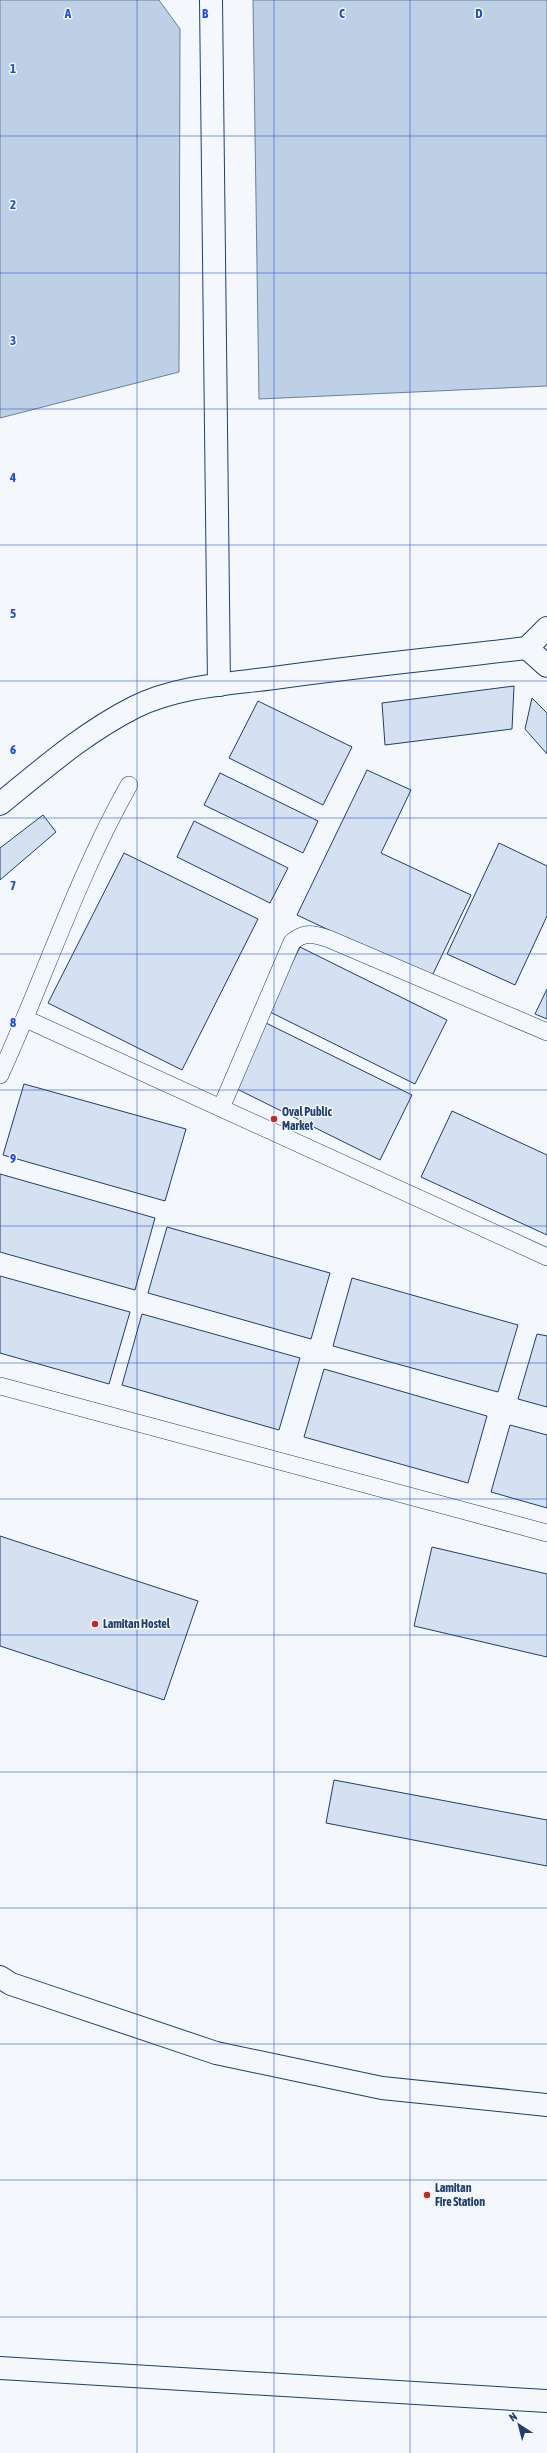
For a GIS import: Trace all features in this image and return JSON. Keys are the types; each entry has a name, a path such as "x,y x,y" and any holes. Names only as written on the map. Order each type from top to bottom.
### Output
{"street":[{"path":"211,0 219,685"},
{"path":"0,804 62,754 100,726 131,710 188,690 527,648 547,628"},
{"path":"527,648 547,666"},
{"path":"0,1977 11,1984 216,2052 382,2088 547,2105"},
{"path":"0,2368 547,2401"}],"lane":[{"path":"0,1075 26,1019 104,829 129,785"},
{"path":"221,1108 292,942 300,935 312,933 329,939 547,1032"},
{"path":"26,1019 547,1257"},
{"path":"0,1386 547,1533"}],"water":[{"path":"0,0 159,0 180,29 179,372 0,418"},
{"path":"253,0 547,0 547,386 259,399"}],"building":[{"path":"514,686 512,729 385,745 382,703"},
{"path":"532,698 547,713 547,754 525,729"},
{"path":"258,701 352,747 323,805 229,758"},
{"path":"367,770 411,790 381,853 471,895 431,978 297,915"},
{"path":"220,773 318,821 303,853 204,805"},
{"path":"43,815 56,832 0,880 0,848"},
{"path":"194,821 288,868 270,903 177,857"},
{"path":"499,843 547,866 547,916 515,985 447,954"},
{"path":"124,853 258,919 182,1070 48,1003"},
{"path":"300,947 447,1020 415,1084 268,1011"},
{"path":"547,989 547,1019 535,1014"},
{"path":"264,1022 412,1095 380,1160 233,1087"},
{"path":"24,1084 186,1129 165,1201 3,1155"},
{"path":"452,1111 547,1155 547,1235 421,1177"},
{"path":"0,1174 155,1218 135,1290 0,1252"},
{"path":"167,1227 330,1273 311,1339 148,1293"},
{"path":"0,1276 130,1312 109,1384 0,1353"},
{"path":"352,1278 518,1325 498,1392 333,1346"},
{"path":"142,1314 300,1358 279,1430 122,1385"},
{"path":"537,1334 547,1336 547,1407 518,1399"},
{"path":"324,1369 487,1416 468,1483 304,1437"},
{"path":"510,1425 547,1435 547,1508 491,1492"},
{"name":"Lamitan Hostel","path":"0,1536 198,1601 164,1700 0,1646"},
{"path":"432,1547 547,1574 547,1657 414,1626"},
{"path":"334,1780 547,1820 547,1866 326,1823"}],"place":[{"name":"Oval Public Market","path":"274,1119"},
{"name":"Lamitan Hostel","path":"95,1624"},
{"name":"Lamitan Fire Station","path":"427,2195"}]}
